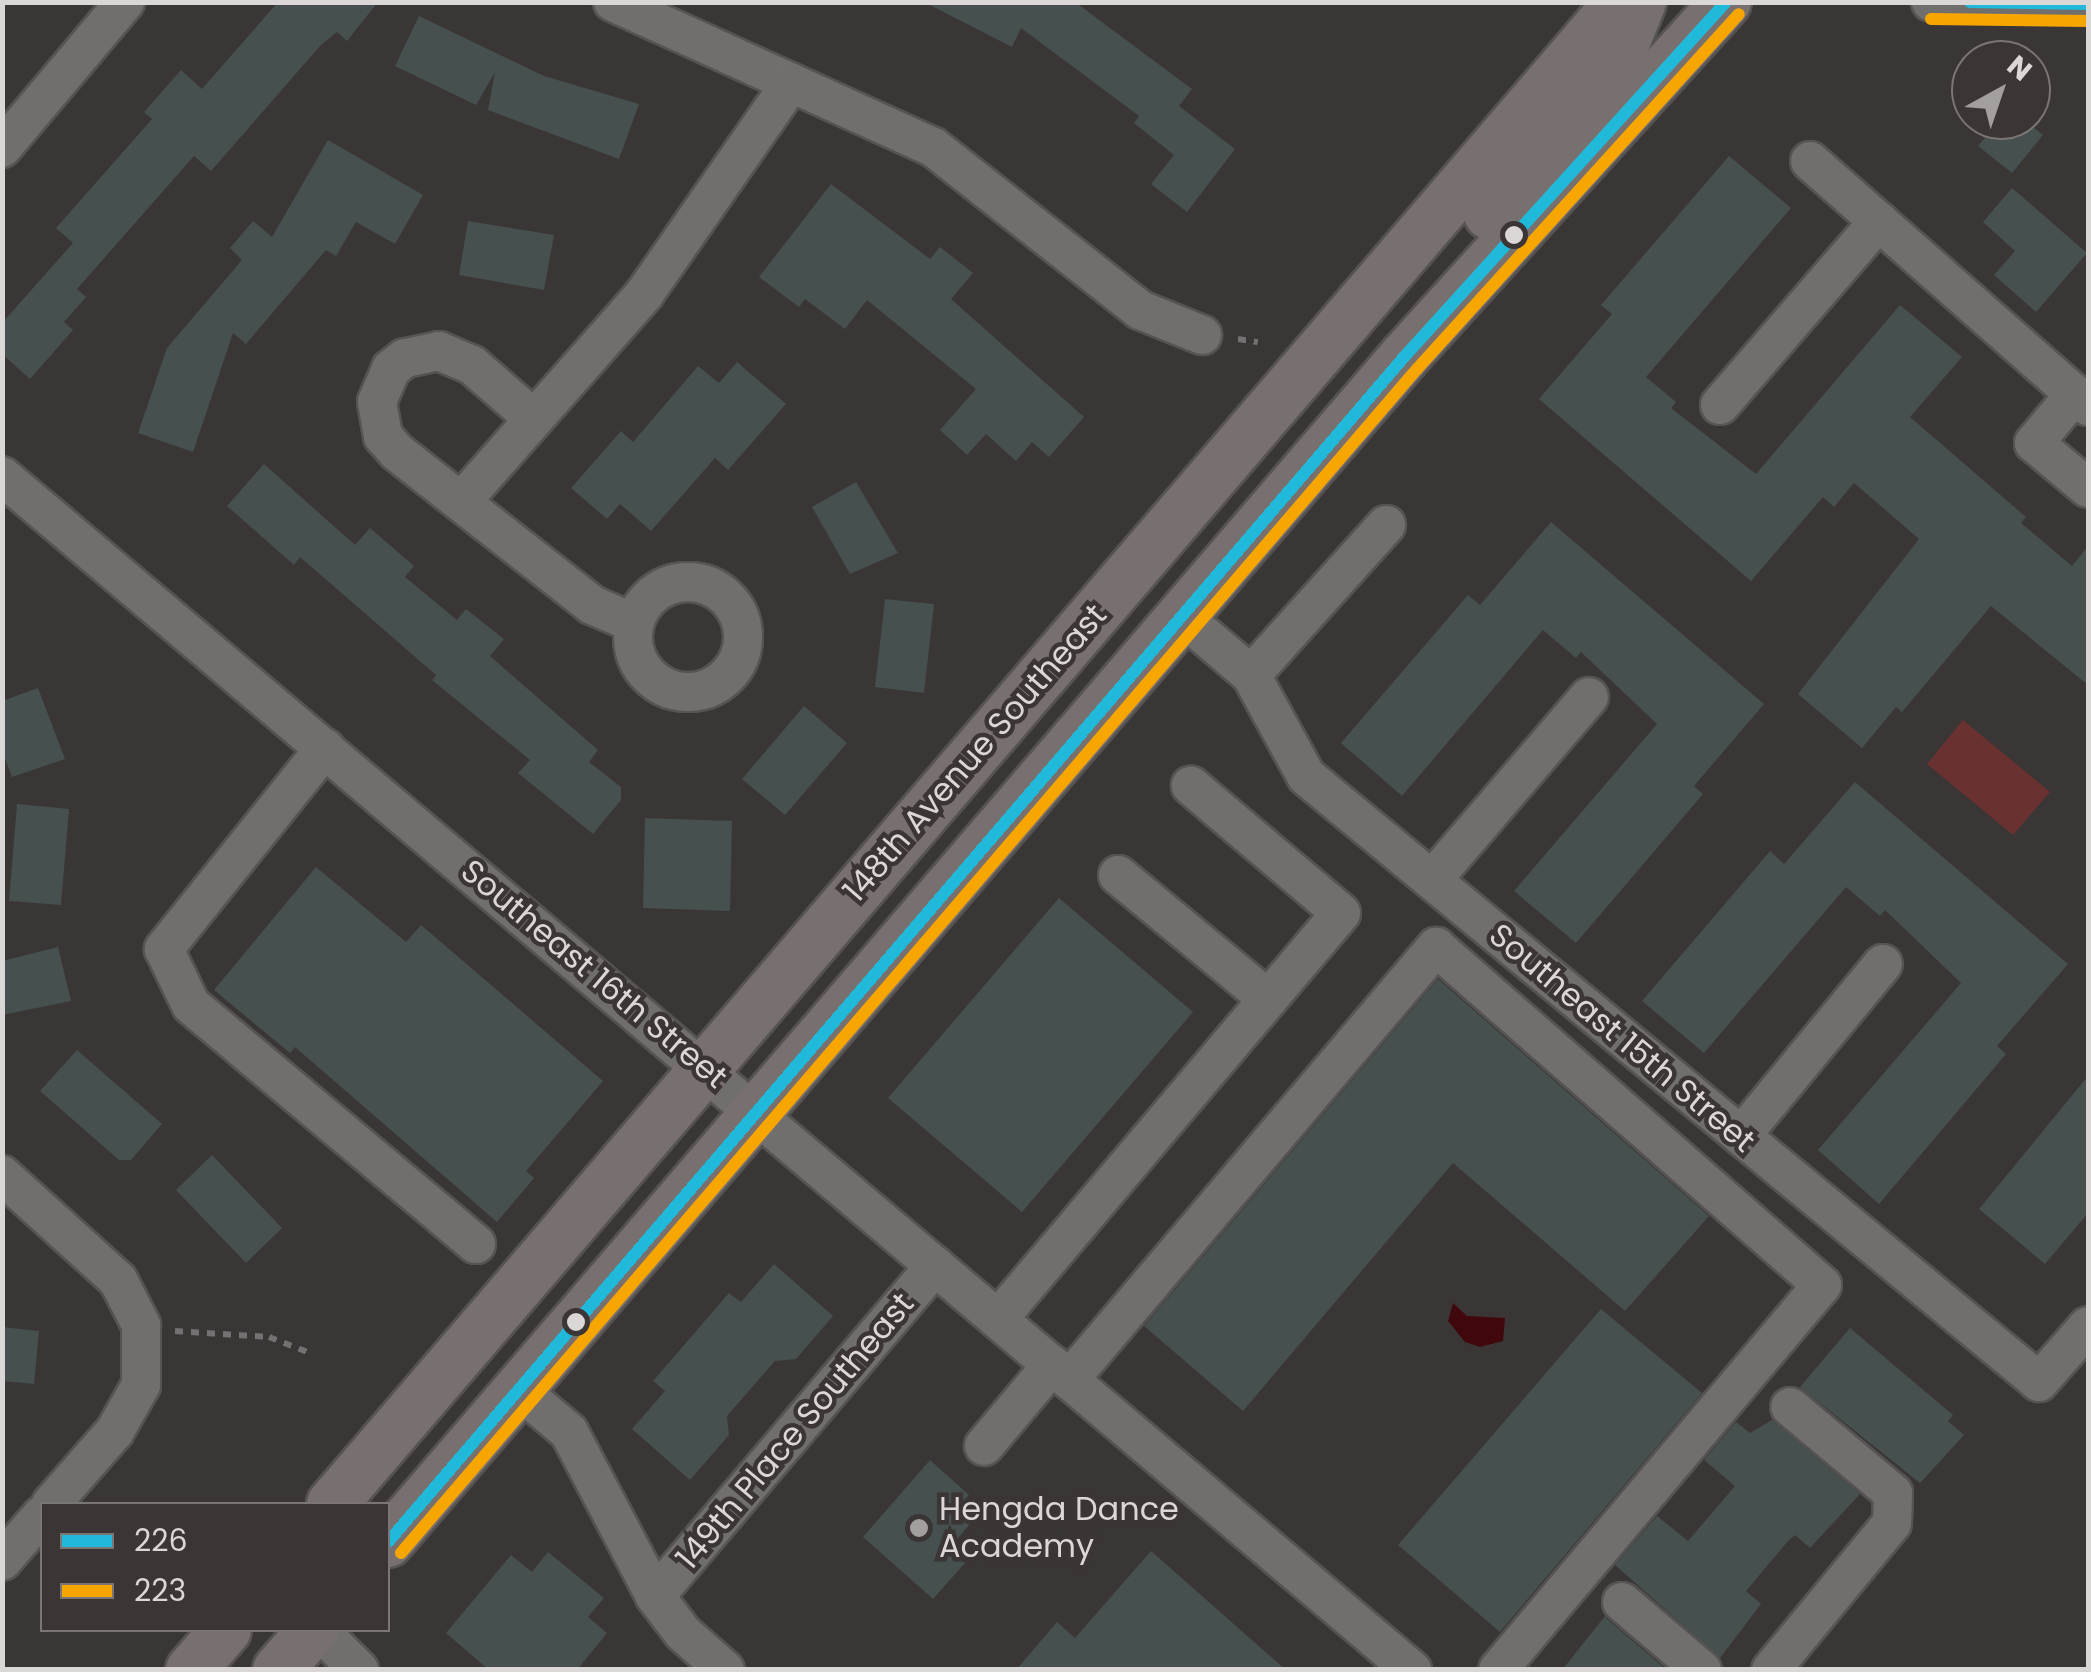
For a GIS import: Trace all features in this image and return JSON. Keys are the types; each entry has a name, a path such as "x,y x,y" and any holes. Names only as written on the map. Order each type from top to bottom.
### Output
{"main road":[{"name":"148th Avenue Southeast","path":"334,1502 1620,2"},
{"path":"1404,357 1430,283 1614,69 1641,2"},
{"path":"390,1540 1404,357 1726,2"},
{"path":"191,1670 224,1632"},
{"path":"278,1670 314,1632"}],"street":[{"path":"2,148 125,2"},
{"path":"613,2 933,146 1140,310 1202,335"},
{"path":"1931,2 2083,4"},
{"path":"461,502 645,293 791,83"},
{"path":"1810,162 2082,400 2034,444 2088,488"},
{"path":"1720,405 1878,221"},
{"path":"534,419 457,356 422,352 391,370 377,402 384,436 592,606 634,623"},
{"name":"Southeast 16th Street","path":"2,476 704,1067 1406,1668"},
{"path":"1252,675 1386,525"},
{"name":"Southeast 15th Street","path":"1183,617 1252,675 1306,776 2039,1382 2088,1326"},
{"path":"1432,880 1589,696"},
{"path":"325,748 164,949 192,1005 476,1244"},
{"path":"998,1319 1341,913 1191,786"},
{"path":"1118,875 1268,999"},
{"path":"984,1446 1060,1372 1436,946 1822,1285 1498,1670"},
{"path":"1741,1136 1883,964"},
{"path":"2,1175 118,1280 142,1348 141,1385 114,1431 53,1502"},
{"name":"149th Place Southeast","path":"655,1596 935,1266"},
{"path":"518,1389 570,1432 655,1596 683,1633 726,1670"},
{"path":"1771,1670 1892,1523 1894,1493 1790,1407"},
{"path":"2,1561 40,1517"},
{"path":"1622,1602 1702,1670"},
{"path":"318,1632 359,1670"}],"path":[{"path":"142,1348 181,1330 269,1337 310,1353"}],"shaded area":[{"path":"1963,720 2050,792 2013,835 1927,764"},
{"path":"1453,1303 1467,1316 1505,1318 1503,1341 1480,1347 1465,1342 1448,1321"}],"building":[{"path":"278,2 378,2 347,41 337,32 320,46 211,171 194,156 77,289 86,297 64,322 73,330 30,379 2,354 2,323 73,243 56,228 152,119 144,112 181,70 202,89"},
{"path":"924,2 1075,2 1192,89 1179,106 1235,149 1187,212 1151,184 1174,155 1134,123 1139,116 1021,28 1012,47"},
{"path":"419,16 544,76 639,104 619,159 488,110 495,72 476,105 395,66"},
{"path":"328,140 423,195 395,244 356,222 336,256 326,250 246,344 233,333 193,452 138,433 167,348 242,260 230,248 253,221 272,237"},
{"path":"1983,140 2039,140 2012,173 1978,146"},
{"path":"1729,156 1791,208 1646,377 1676,402 1671,408 1756,474 1900,305 1962,357 1910,417 2026,517 2021,523 2072,566 2088,546 2088,685 1991,606 1902,712 1896,707 1862,748 1798,694 1919,539 1854,483 1834,507 1823,497 1751,581 1539,399 1612,314 1601,305"},
{"path":"831,184 930,259 940,247 973,273 951,299 1084,417 1049,457 1032,442 1016,461 986,434 967,455 940,430 976,389 867,300 845,329 805,299 799,307 759,277"},
{"path":"2012,188 2087,253 2036,312 1994,275 2015,251 1983,222"},
{"path":"468,221 554,235 544,290 459,275"},
{"path":"737,362 786,404 728,470 715,458 651,531 620,504 607,519 571,488 621,431 633,442 698,366 719,383"},
{"path":"264,464 355,545 370,528 414,566 405,577 457,620 466,609 504,639 490,656 598,750 589,762 621,787 621,800 593,834 518,773 530,760 432,680 436,675 300,557 294,565 227,506"},
{"path":"856,482 898,553 850,574 812,507"},
{"path":"1551,522 1764,704 1694,786 1703,794 1576,943 1514,891 1657,724 1581,652 1576,658 1543,630 1402,796 1341,743 1468,595 1480,605"},
{"path":"885,599 934,604 924,693 875,687"},
{"path":"38,688 65,759 12,777 2,751 2,701"},
{"path":"804,706 847,743 785,815 742,779"},
{"path":"1855,782 2068,964 1997,1046 2006,1054 1879,1204 1818,1150 1961,983 1885,910 1880,916 1846,887 1704,1053 1642,1001 1770,851 1784,864"},
{"path":"17,804 69,809 61,905 9,901"},
{"path":"645,818 732,821 730,911 643,908"},
{"path":"316,867 406,942 421,925 603,1081 526,1171 534,1178 497,1222 295,1047 290,1053 214,990"},
{"path":"1059,898 1193,1012 1022,1212 888,1098"},
{"path":"58,947 71,1001 2,1015 2,961"},
{"path":"1438,979 1709,1216 1625,1311 1453,1163 1243,1411 1144,1326"},
{"path":"77,1050 162,1124 131,1160 119,1160 40,1091"},
{"path":"2088,1076 2088,1213 2045,1264 1979,1209"},
{"path":"212,1155 282,1228 246,1263 176,1190"},
{"path":"774,1264 833,1316 796,1359 775,1361 727,1416 729,1435 690,1480 632,1429 665,1391 653,1381 729,1293 741,1302"},
{"path":"1601,1309 1702,1393 1500,1632 1398,1545"},
{"path":"2,1327 39,1331 34,1384 2,1381"},
{"path":"1850,1328 1953,1415 1948,1421 1964,1435 1920,1483 1800,1387"},
{"path":"1772,1420 1860,1494 1810,1548 1795,1535 1788,1541 1746,1591 1761,1604 1720,1658 1615,1565 1657,1516 1688,1541 1735,1486 1704,1460 1736,1422 1750,1433"},
{"name":"Hengda Dance Academy","path":"930,1460 969,1495 959,1506 974,1519 949,1549 965,1563 933,1599 863,1537"},
{"path":"1151,1551 1286,1670 1016,1670 1057,1622 1075,1638"},
{"path":"548,1552 604,1598 588,1617 607,1633 577,1670 489,1670 446,1633 511,1555 532,1572"},
{"path":"1605,1616 1607,1619 1667,1670 1562,1670"}],"transit line":[{"name":"226","path":"390,1540 1404,357 1726,2"},
{"name":"226","path":"1970,2 2088,4"},
{"name":"223","path":"401,1553 1417,369 1739,14"},
{"name":"223","path":"1931,19 2088,21"}],"place":[{"name":"Hengda Dance Academy","path":"919,1528"}]}
